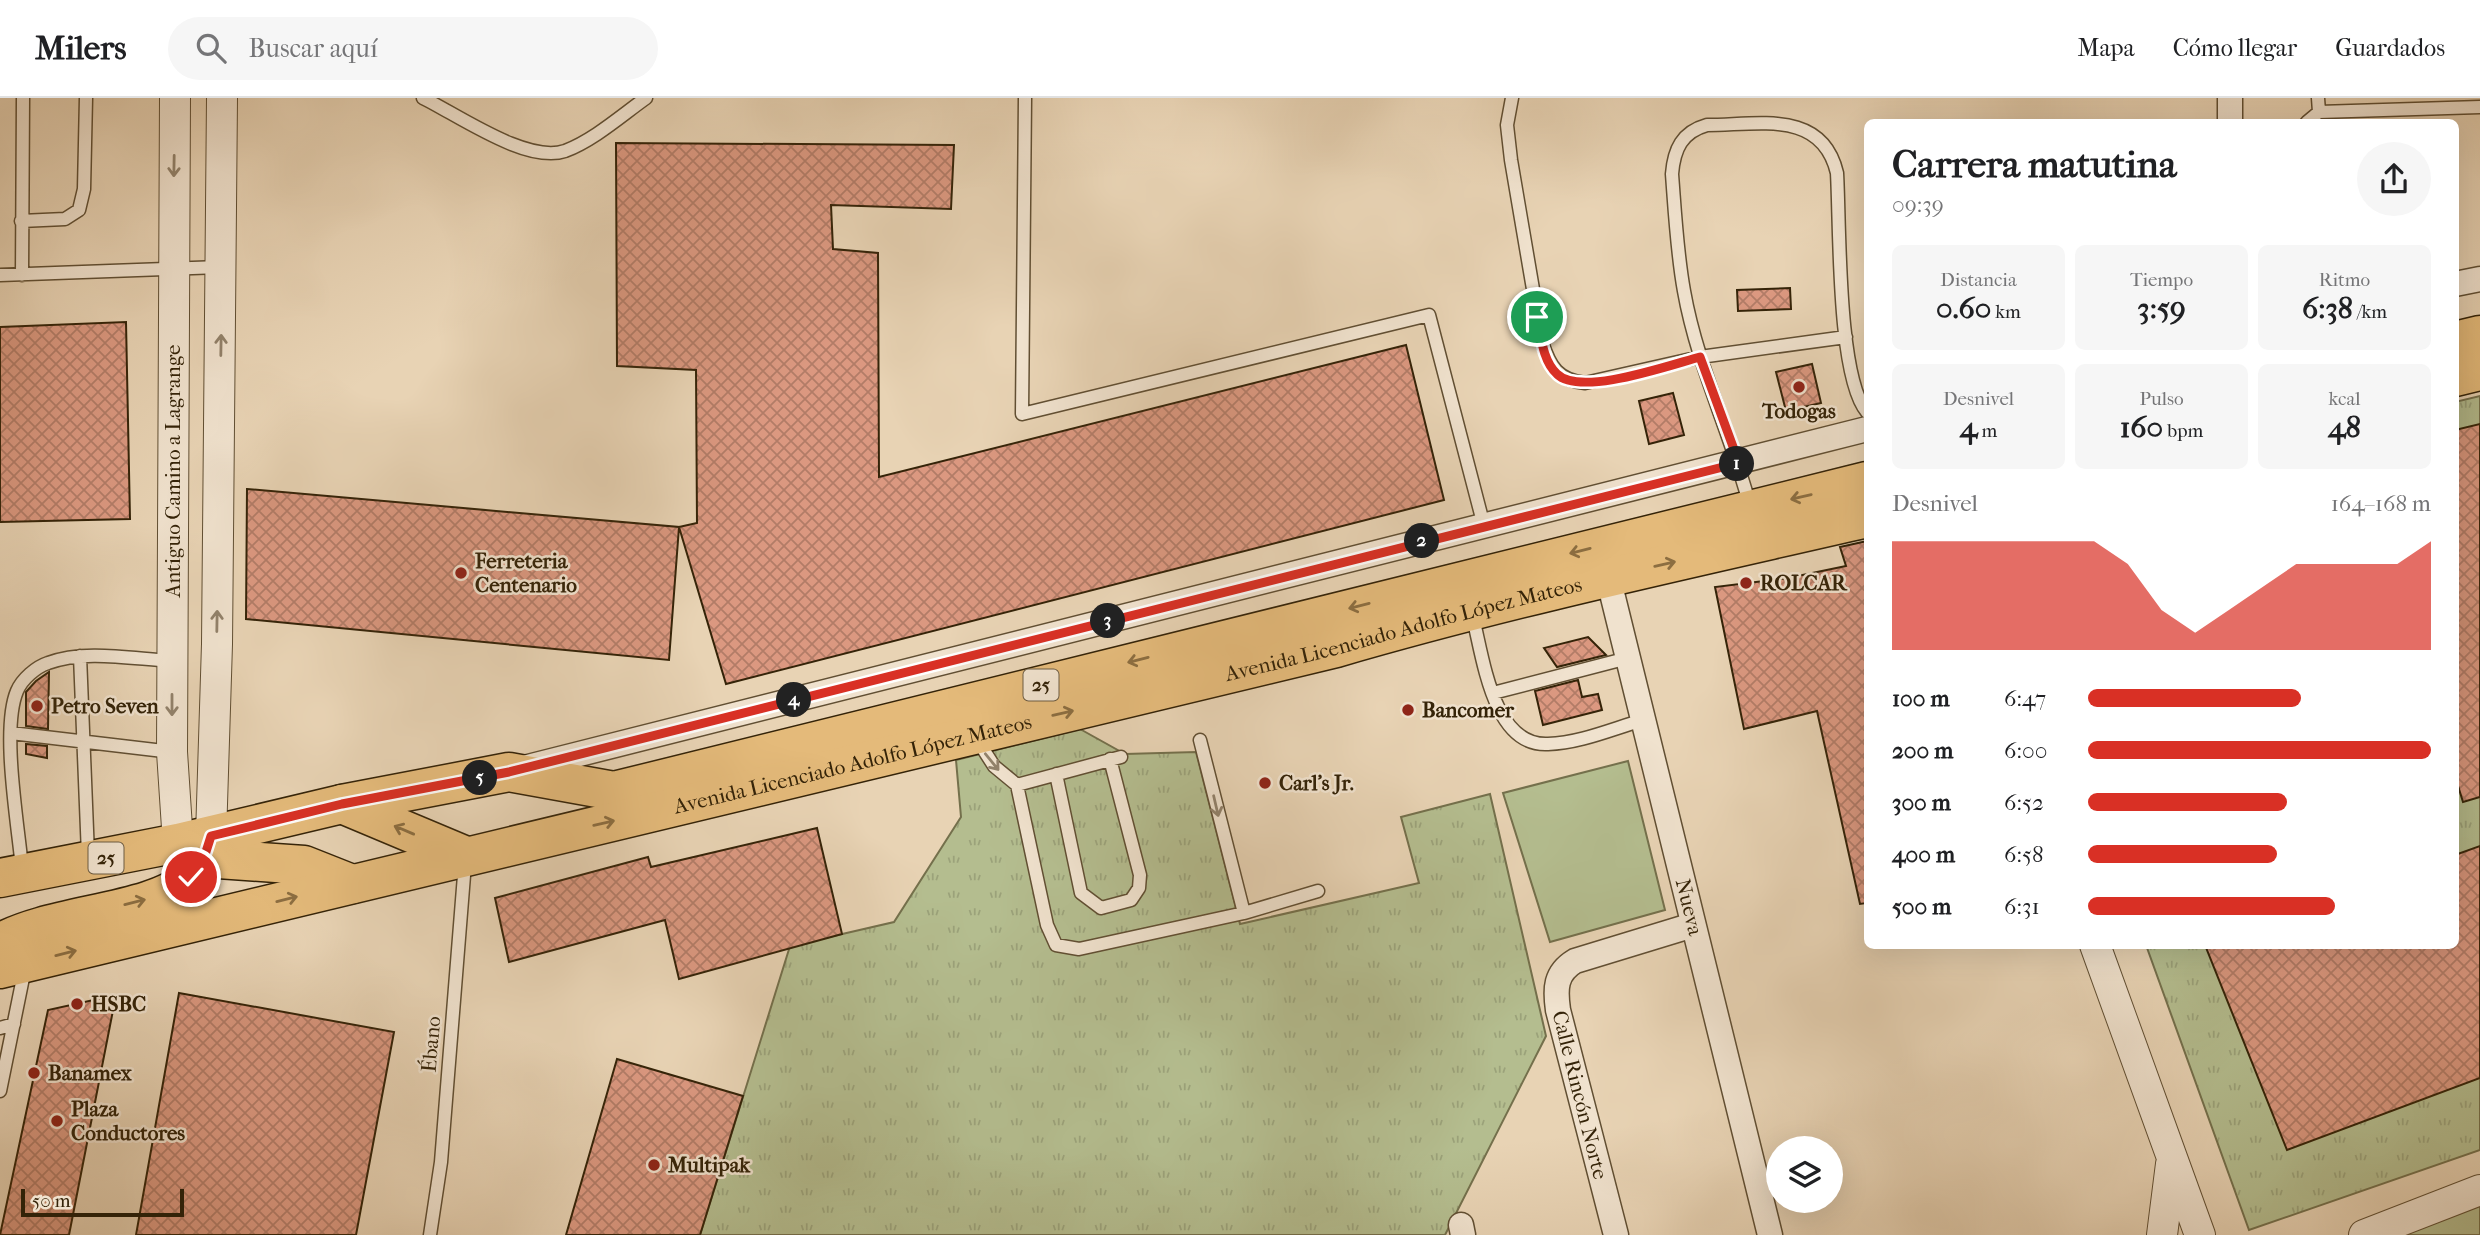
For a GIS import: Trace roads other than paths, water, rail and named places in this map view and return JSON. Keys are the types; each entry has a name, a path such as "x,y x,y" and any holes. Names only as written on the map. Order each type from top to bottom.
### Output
{"main road":[{"path":"2459,340 2480,335"},
{"path":"2459,376 2480,371"},
{"name":"Avenida Licenciado Adolfo López Mateos","path":"11,875 198,846 342,804 509,772 614,791 1864,482"},
{"name":"Avenida Licenciado Adolfo López Mateos","path":"9,958 352,884 1336,648 1608,577 1864,519"},
{"path":"342,804 466,856 484,833 614,791"},
{"path":"9,958 38,927 167,893 191,877 198,846 304,865 352,884"},
{"path":"0,905 11,875"}],"street":[{"name":"Antiguo Camino a Lagrange","path":"175,98 172,752 198,846"},
{"path":"198,846 217,644 222,98"},
{"path":"2230,98 2230,119"},
{"path":"2459,283 2480,279"},
{"path":"509,772 1864,430"},
{"name":"Nueva","path":"1608,577 1770,1235"},
{"name":"Calle Rincón Norte","path":"1616,1235 1557,1000 1557,981 1567,965 1575,961 1693,925"},
{"path":"2096,949 2200,1235"},
{"path":"2162,1235 2172,1157"},
{"path":"2364,1235 2480,1190"}],"lane":[{"path":"22,275 23,98"},
{"path":"21,221 65,219 79,211 84,189 86,98"},
{"path":"423,98 527,150 546,154 581,144 646,98"},
{"path":"1025,98 1023,414 1429,315 1484,526"},
{"path":"1512,98 1507,125 1513,173 1542,342 1548,360 1557,374 1569,381 1585,383 1700,357 1846,337"},
{"path":"2318,98 2319,112"},
{"path":"2311,119 2319,112 2480,107"},
{"path":"1751,508 1739,463 1700,357 1684,291 1672,174 1673,157 1680,142 1692,129 1707,125 1801,127 1820,138 1829,149 1837,173 1846,337 1854,385 1864,405"},
{"path":"0,275 221,267"},
{"path":"1471,611 1493,692 1512,732 1527,741 1546,744 1573,741 1643,720"},
{"path":"11,875 11,733 16,693 23,680 47,663 80,656 172,661"},
{"path":"80,656 88,861"},
{"path":"1493,692 1628,658"},
{"path":"11,733 84,739 172,752"},
{"path":"974,734 994,766 1017,785 1047,925 1056,945 1079,949 1244,913 1318,891"},
{"path":"1200,740 1244,913"},
{"path":"1017,785 1056,774 1116,758 1140,875 1139,888 1131,900 1101,908 1082,893 1056,774"},
{"name":"Ébano","path":"430,1235 441,1162 466,856"},
{"path":"0,1091 14,1024 9,958"},
{"path":"0,1028 14,1024"}],"place":[{"name":"Todogas","path":"1799,387"},
{"name":"Ferreteria Centenario","path":"461,573"},
{"name":"ROLCAR","path":"1746,583"},
{"name":"Petro Seven","path":"37,706"},
{"name":"Bancomer","path":"1408,710"},
{"name":"Carl's Jr.","path":"1265,783"},
{"name":"HSBC","path":"77,1004"},
{"name":"Banamex","path":"34,1073"},
{"name":"Plaza Conductores","path":"57,1121"},
{"name":"Multipak","path":"654,1165"}]}
